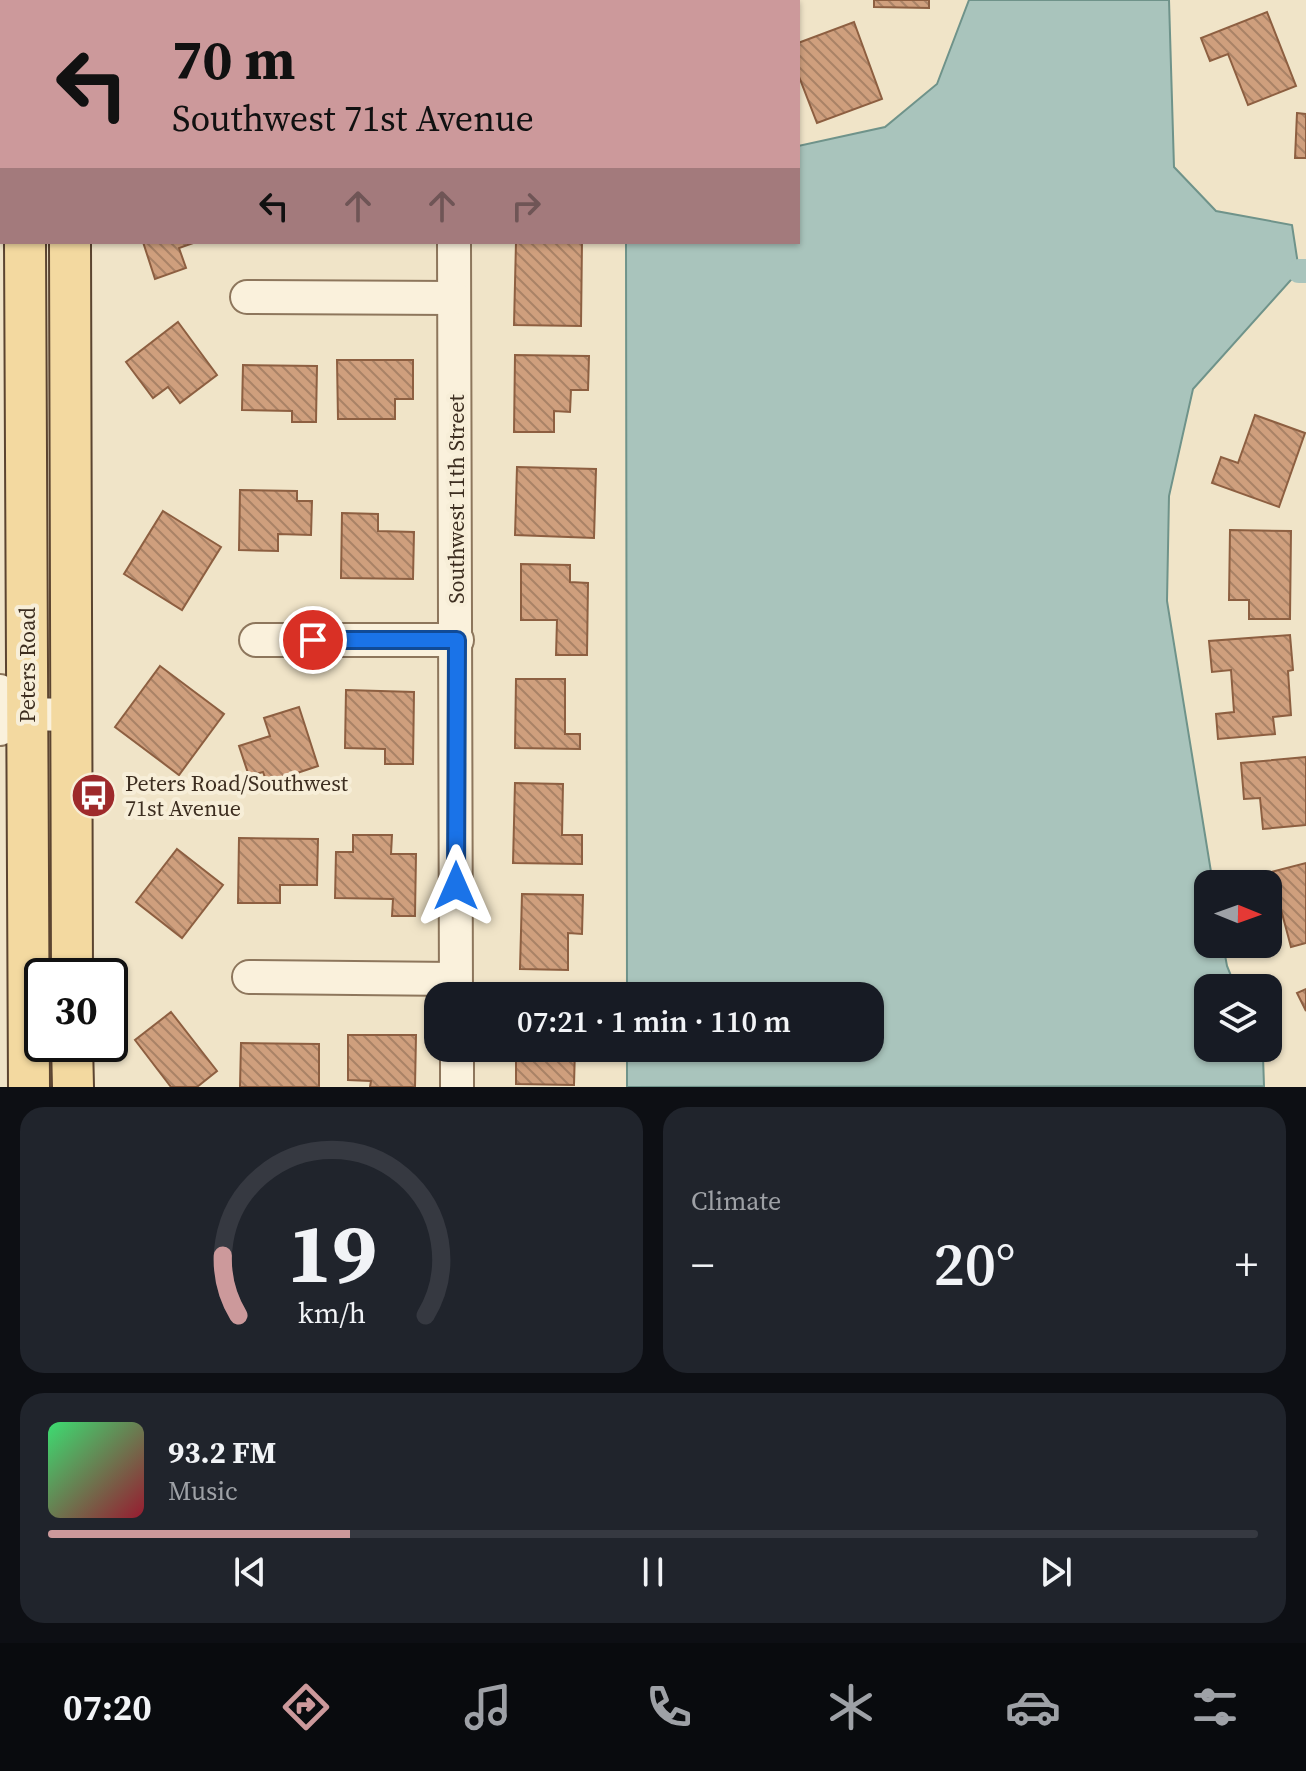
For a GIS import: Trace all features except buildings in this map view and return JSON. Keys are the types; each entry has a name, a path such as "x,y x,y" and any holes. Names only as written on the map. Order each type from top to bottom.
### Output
{"main road":[{"name":"Peters Road","path":"25,244 9,712 29,1087"},
{"name":"Peters Road","path":"70,244 72,958"},
{"path":"72,1062 73,1087"}],"street":[{"name":"Southwest 11th Street","path":"454,244 456,982"},
{"path":"247,297 454,298"},
{"path":"256,640 457,640"},
{"path":"9,712 69,715"},
{"path":"249,977 424,985"},
{"path":"457,1062 457,1087"}],"water":[{"path":"969,0 1169,0 1174,167 1216,211 1292,225 1299,271 1193,389 1169,496 1167,601 1211,870 1194,870 1194,958 1226,958 1230,974 1194,974 1194,1062 1263,1062 1264,1086 627,1087 627,1062 884,1062 884,982 627,982 626,244 800,244 800,146 885,127 937,84"}],"waterway":[{"path":"1299,271 1306,271"}],"place":[{"name":"Peters Road/Southwest 71st Avenue","path":"94,796"}],"route":[{"path":"313,640 457,640 456,886"}]}
